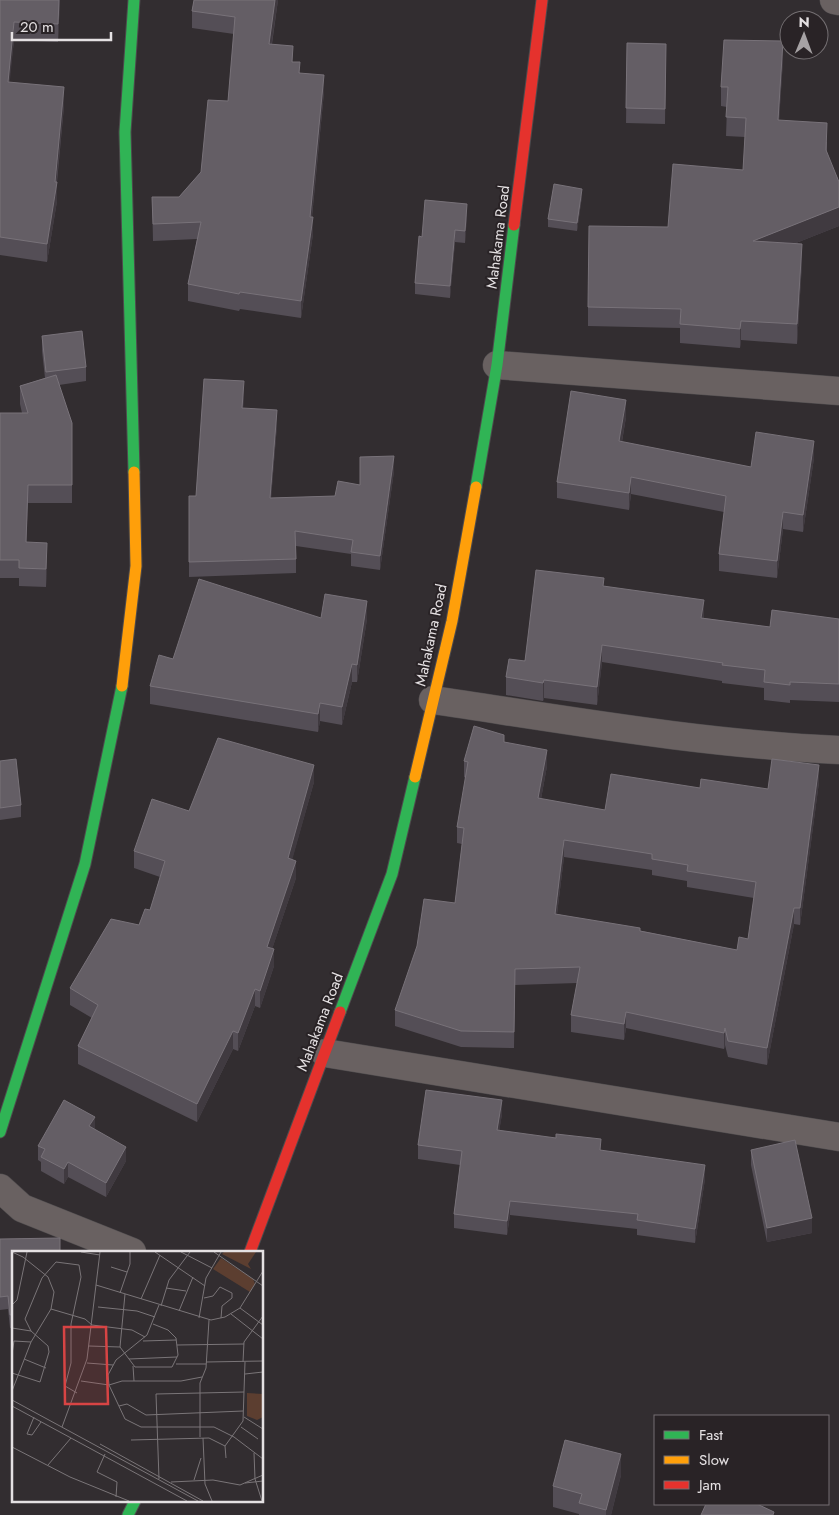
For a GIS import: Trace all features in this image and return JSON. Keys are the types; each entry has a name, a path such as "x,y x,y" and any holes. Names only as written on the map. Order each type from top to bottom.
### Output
{"street":[{"path":"0,1132 85,864 120,703 135,575 125,132 134,0"},
{"name":"Mahakama Road","path":"250,1251 392,874 452,621 497,365 542,0"},
{"path":"834,0 839,1"},
{"path":"497,365 839,391"},
{"path":"433,700 658,733 784,747 839,750"},
{"path":"325,1053 839,1137"},
{"path":"0,1188 22,1208 92,1238 129,1251"},
{"path":"128,1515 134,1502"}],"building":[{"path":"0,0 59,0 58,24 14,22 8,82 64,87 55,182 57,182 47,244 0,237"},
{"path":"194,0 275,0 269,44 293,46 292,62 300,62 299,73 324,75 310,217 313,217 301,301 240,292 239,294 188,284 201,222 153,224 152,197 179,197 201,172 208,100 228,101 235,17 192,11"},
{"path":"724,40 779,41 779,60 782,60 778,120 827,123 826,150 839,182 839,207 753,241 802,244 797,324 741,321 740,329 680,324 681,309 588,307 589,226 668,227 673,164 743,170 746,118 726,117 728,87 721,87"},
{"path":"627,43 666,44 665,109 626,108"},
{"path":"554,184 582,189 577,223 548,219"},
{"path":"425,200 467,204 465,231 455,230 450,286 415,283 419,236 422,237"},
{"path":"82,331 86,367 46,372 42,336"},
{"path":"56,375 72,423 72,485 28,485 26,542 47,543 46,569 19,568 19,560 0,560 0,413 28,413 20,386"},
{"path":"204,379 244,381 242,408 277,410 270,498 335,496 338,481 360,485 360,457 394,456 380,556 351,552 353,540 295,531 296,559 189,562 189,496 196,496"},
{"path":"571,391 626,400 619,441 751,467 756,432 814,441 803,515 783,512 777,561 719,554 726,496 631,477 629,493 557,482"},
{"path":"536,570 604,578 603,586 704,600 701,618 770,627 772,610 839,619 839,684 790,682 790,685 764,682 765,670 722,665 723,663 602,645 597,687 544,680 543,683 506,677 509,659 525,661"},
{"path":"199,579 321,618 325,594 367,601 357,665 352,664 342,707 320,703 318,714 150,686 159,655 173,659"},
{"path":"474,726 504,735 504,742 547,750 538,798 605,810 611,774 700,788 701,779 768,789 772,759 819,765 800,908 794,908 767,1048 728,1041 725,1028 724,1033 626,1012 624,1024 571,1015 580,967 515,969 514,1032 461,1031 395,1010 417,946 424,899 455,903 464,828 457,827 468,762 464,761","holes":["564,840 652,854 652,859 688,865 687,871 756,882 748,939 739,937 737,950 640,931 640,928 555,914"]},
{"path":"218,738 314,765 288,858 296,861 267,947 274,949 260,991 255,989 238,1033 233,1031 197,1104 78,1046 98,1005 70,988 111,919 139,925 145,909 150,910 165,861 134,851 152,799 189,811"},
{"path":"16,759 21,805 0,808 0,761"},
{"path":"426,1090 502,1100 497,1130 556,1138 556,1134 601,1139 600,1150 705,1165 695,1229 637,1220 638,1214 510,1201 507,1221 454,1214 462,1151 418,1145"},
{"path":"64,1100 95,1117 89,1126 126,1147 106,1183 68,1162 64,1169 41,1157 45,1149 38,1146"},
{"path":"795,1140 812,1218 767,1228 751,1150"},
{"path":"60,1238 60,1251 12,1251 12,1314 10,1315 8,1296 0,1297 0,1239"},
{"path":"565,1440 621,1454 606,1510 579,1503 582,1494 553,1486"},
{"path":"706,1505 759,1505 774,1512 773,1515 701,1515"}],"traffic: fast":[{"path":"134,0 125,132 134,472"},
{"path":"476,487 497,365 514,225"},
{"path":"0,1132 85,864 122,686"},
{"path":"340,1012 392,874 415,777"},
{"path":"128,1515 134,1502"}],"traffic: slow":[{"path":"122,686 136,566 134,472"},
{"path":"415,777 452,621 476,487"}],"traffic: jam":[{"path":"514,225 542,0"},
{"path":"250,1251 340,1012"}]}
